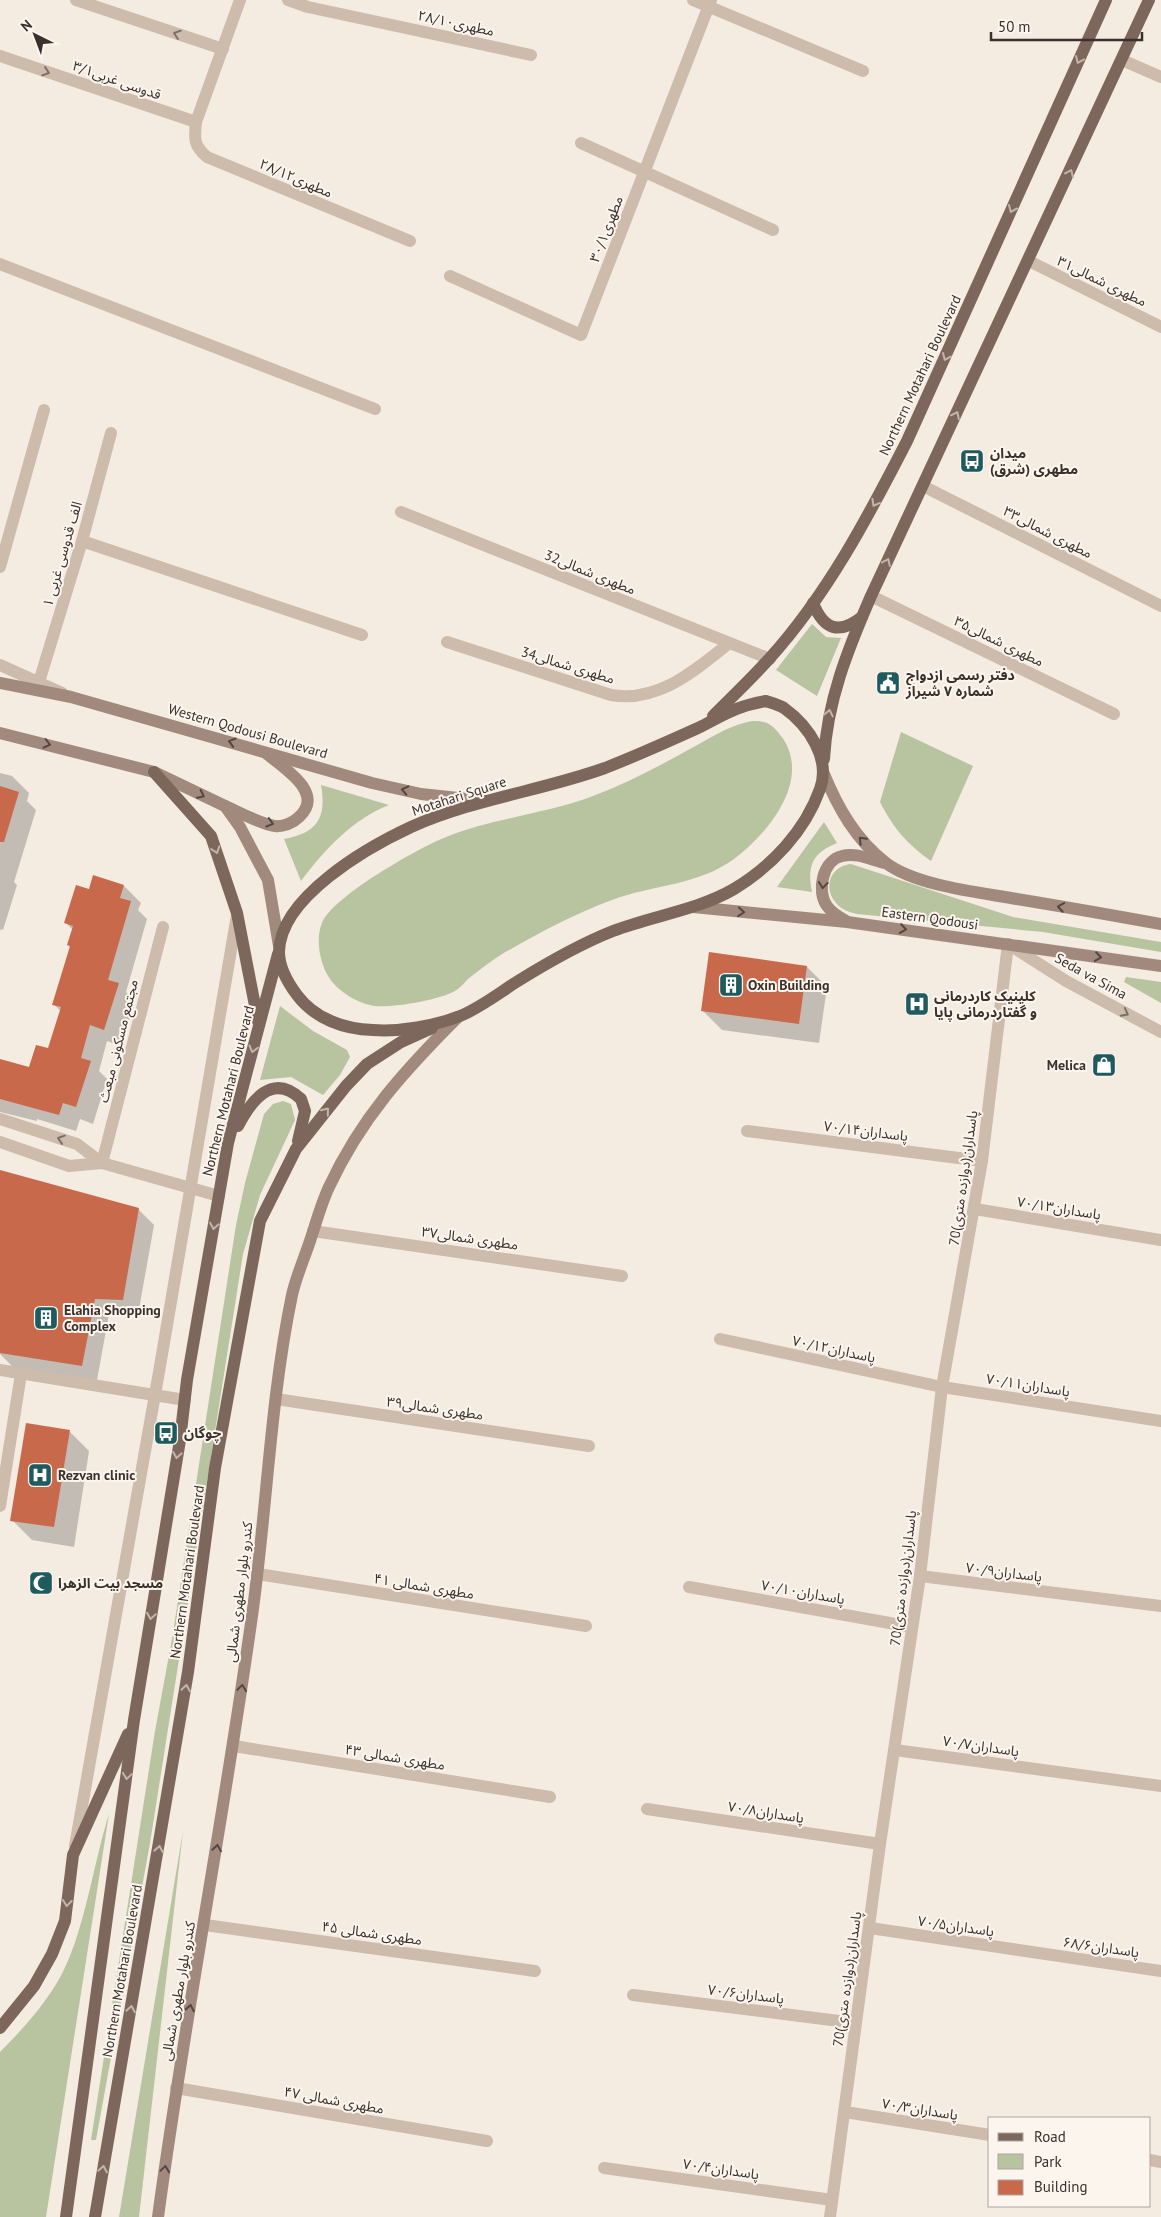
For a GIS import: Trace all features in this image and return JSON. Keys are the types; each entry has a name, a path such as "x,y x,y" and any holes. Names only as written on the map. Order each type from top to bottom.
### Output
{"main road":[{"name":"Northern Motahari Boulevard","path":"703,725 770,659 813,603 875,505 908,441 1106,0"},
{"path":"225,806 240,827 268,880 284,974 295,993 310,1008 335,1024 375,1031 409,1028 458,1017 539,968 611,932 665,913 693,907 733,889 782,850 804,824 817,797 824,768 826,727 830,705 871,596 1029,261 1149,0"},
{"path":"813,603 819,618 833,627 849,627 862,617"},
{"name":"Western Qodousi Boulevard","path":"0,683 72,697 372,783 421,794 488,801"},
{"name":"Motahari Square","path":"279,951 286,928 301,903 323,881 354,858 382,841 433,817 600,769 648,751 741,705 766,701 784,707 818,749 824,768"},
{"path":"0,733 154,772 225,806 275,826 293,823 304,812 309,801 306,789 262,750"},
{"path":"824,768 836,805 858,836 887,864"},
{"path":"154,772 211,836 237,913 259,1026"},
{"path":"847,922 826,905 822,893 822,879 832,861 842,856 856,855 887,864 926,880 960,889 1161,924"},
{"name":"Eastern Qodousi","path":"693,907 847,922 1161,966"},
{"name":"Northern Motahari Boulevard","path":"66,2217 134,1720 219,1196 228,1143 279,951"},
{"name":"Northern Motahari Boulevard","path":"96,2217 187,1682 216,1468 260,1221 296,1149 346,1086 367,1064 401,1042 458,1017"},
{"name":"کندرو بلوار مطهری شمالی","path":"158,2217 176,2088 234,1746 258,1574 276,1399 293,1293 328,1188 379,1103 406,1069 458,1017"},
{"path":"228,1143 249,1105 263,1092 271,1089 282,1089 301,1099 305,1111 296,1149"},
{"path":"0,2028 34,1986 52,1954 65,1921 73,1855 134,1720"}],"street":[{"path":"76,0 223,49"},
{"path":"196,122 240,0"},
{"name":"مطهری۲۸/۱۰","path":"288,0 531,55"},
{"path":"693,0 710,3 863,71"},
{"name":"مطهری۳۰/۱","path":"450,276 581,335 710,3"},
{"name":"قدوسی غربی۳/۱","path":"0,56 196,122"},
{"path":"1122,60 1161,77"},
{"name":"مطهری۲۸/۱۲","path":"196,122 194,140 198,149 207,157 410,241"},
{"path":"581,143 773,230"},
{"name":"مطهرى شمالى۳۱","path":"1029,261 1161,327"},
{"path":"0,264 375,409"},
{"path":"0,567 44,410"},
{"name":"۱ الف قدوسی غربی","path":"39,682 82,541 111,434"},
{"name":"مطهرى شمالى۳۳","path":"922,486 1161,606"},
{"name":"32مطهرى شمالى","path":"401,512 728,644 770,659"},
{"path":"82,541 362,635"},
{"name":"مطهرى شمالى۳۵","path":"871,596 1114,714"},
{"name":"34مطهرى شمالى","path":"447,642 611,695 634,697 653,692 686,677 728,644"},
{"path":"0,666 72,697"},
{"path":"73,1855 237,913"},
{"name":"مجتمع مسکونی مبعث","path":"102,1163 163,927"},
{"name":"Seda va Sima","path":"1008,944 1066,981 1161,1032"},
{"name":"70پاسداران(دوازده متری)","path":"830,2217 880,1844 920,1576 942,1387 982,1161 1008,944"},
{"path":"0,1119 77,1144 102,1163"},
{"name":"پاسداران۷۰/۱۴","path":"747,1131 982,1161"},
{"path":"0,1142 69,1166 102,1163 219,1196"},
{"name":"پاسداران۷۰/۱۳","path":"975,1209 1161,1240"},
{"name":"مطهرى شمالى۳۷","path":"313,1231 622,1276"},
{"name":"پاسداران۷۰/۱۲","path":"720,1340 942,1387"},
{"path":"0,1370 185,1400"},
{"path":"0,1506 22,1374"},
{"name":"پاسداران۷۰/۱۱","path":"942,1387 1161,1421"},
{"name":"مطهرى شمالى۳۹","path":"276,1399 589,1446"},
{"name":"۴۱ مطهرى شمالى","path":"258,1574 586,1626"},
{"name":"پاسداران۷۰/۹","path":"920,1576 1161,1606"},
{"name":"پاسداران۷۰/۱۰","path":"689,1587 912,1628"},
{"name":"مطهرى شمالى ۴۳","path":"234,1746 550,1797"},
{"name":"پاسداران۷۰/۷","path":"895,1750 1161,1786"},
{"name":"پاسداران۷۰/۸","path":"647,1809 880,1844"},
{"name":"مطهرى شمالى ۴۵","path":"205,1925 535,1971"},
{"name":"پاسداران۷۰/۵","path":"870,1928 1038,1952"},
{"name":"پاسداران۶۸/۶","path":"1038,1952 1161,1970"},
{"name":"پاسداران۷۰/۶","path":"633,1995 855,2023"},
{"name":"مطهرى شمالى ۴۷","path":"176,2088 488,2141"},
{"name":"پاسداران۷۰/۳","path":"845,2112 988,2135"},
{"name":"پاسداران۷۰/۴","path":"604,2168 832,2200"}],"green space":[{"path":"812,624 826,637 841,638 817,696 776,670"},
{"path":"752,721 761,721 769,724 781,736 790,752 792,769 789,787 783,804 761,835 734,859 720,868 691,879 627,895 573,916 494,959 457,990 416,1003 393,1006 369,1005 344,993 326,973 321,959 319,937 322,923 329,912 358,887 397,862 446,837 482,825 575,802 607,791 647,772 724,730"},
{"path":"901,732 973,766 931,861 901,835 880,802"},
{"path":"321,785 389,805 363,818 351,827 329,847 301,881 284,839 305,833 317,822 321,815 322,807"},
{"path":"824,822 837,843 822,851 813,862 810,875 812,892 777,887"},
{"path":"851,864 1013,917 1161,942 1161,952 1043,932 857,914 846,910 836,903 832,897 829,884 838,869"},
{"path":"1126,977 1161,982 1161,1003 1124,982"},
{"path":"280,1006 313,1031 347,1050 350,1057 340,1075 323,1095 291,1077 260,1080"},
{"path":"283,1101 291,1104 295,1120 260,1195 243,1254 150,1843 96,2140 91,2140 155,1731 172,1639 236,1225 245,1183 264,1114 273,1104"},
{"path":"109,1814 46,2217 0,2217 0,2052 38,2010 52,1991 67,1963 81,1922"},
{"path":"183,1831 139,2217 119,2217"}],"building":[{"path":"0,786 19,792 4,842 0,842"},
{"path":"93,875 124,885 120,898 131,901 108,980 119,983 104,1030 90,1025 81,1058 91,1061 76,1107 63,1103 59,1115 0,1099 0,1059 29,1067 36,1045 48,1048 61,1007 52,1005 70,946 67,945 73,926 64,923 76,885 89,889"},
{"path":"709,952 807,966 799,1024 701,1011"},
{"path":"0,1170 139,1208 123,1300 95,1299 82,1366 0,1353"},
{"name":"Rezvan clinic","path":"26,1423 70,1430 54,1527 10,1521"}],"place":[{"name":"میدان مطهری (شرق)","path":"972,461"},
{"name":"دفتر رسمی ازدواج شماره ۷ شیراز","path":"888,683"},
{"name":"Oxin Building","path":"731,985"},
{"name":"کلینیک کاردرمانی و گفتاردرمانی پایا","path":"917,1004"},
{"name":"Melica","path":"1104,1065"},
{"name":"Elahia Shopping Complex","path":"46,1318"},
{"name":"چوگان","path":"166,1433"},
{"name":"Rezvan clinic","path":"40,1475"},
{"name":"مسجد بیت الزهرا","path":"41,1583"}]}
